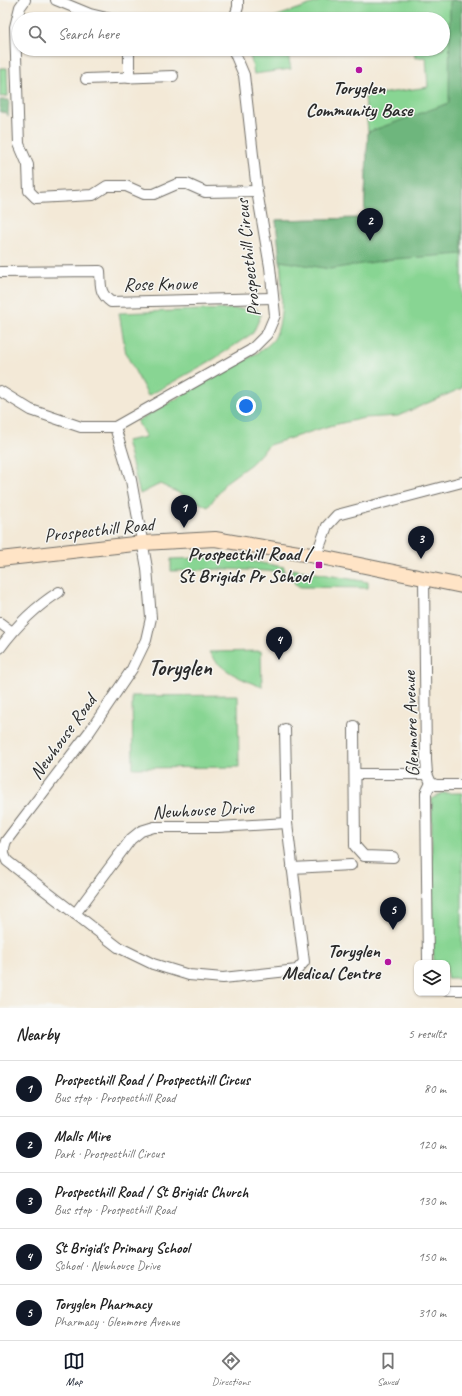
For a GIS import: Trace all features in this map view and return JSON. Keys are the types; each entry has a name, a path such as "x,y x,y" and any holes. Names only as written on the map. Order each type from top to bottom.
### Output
{"main road":[{"name":"Prospecthill Road","path":"0,559 143,543 215,539 316,556 462,586"}],"street":[{"path":"19,12 20,7 25,0"},
{"path":"236,12 238,0"},
{"path":"62,1 86,12"},
{"path":"16,56 19,144 28,165 29,190 36,198 93,195 107,186 126,186 144,194 154,194 177,184 187,184 205,192 257,191"},
{"path":"129,56 129,78"},
{"name":"Prospecthill Circus","path":"0,391 31,410 81,427 115,427 251,350 267,334 275,315 257,191 244,75 236,56"},
{"path":"86,79 174,76"},
{"name":"Rose Knowe","path":"0,272 100,271 101,290 103,296 111,302 273,298"},
{"path":"115,427 131,480 143,543"},
{"path":"316,556 327,526 336,515 462,482"},
{"name":"Newhouse Road","path":"75,914 7,861 4,856 4,848 6,841 90,731 140,656 146,640 151,618 148,568 143,543"},
{"name":"Glenmore Avenue","path":"424,578 427,774 432,783 426,793 428,960"},
{"path":"0,648 12,632 42,602 59,592"},
{"path":"0,623 12,632"},
{"path":"354,726 355,846 364,856 393,857"},
{"path":"75,914 118,947 153,964 189,975 223,978 297,970 304,962 287,822 286,729"},
{"path":"355,774 427,774"},
{"path":"432,783 436,785 462,785"},
{"name":"Newhouse Drive","path":"75,914 131,839 141,830 154,827 218,827 287,822"},
{"path":"292,868 351,865"},
{"path":"450,990 462,990"}],"green space":[{"path":"323,0 462,0 462,388 398,416 364,418 329,426 269,445 251,464 226,482 208,507 160,484 140,494 126,441 146,437 137,421 259,352 275,337 279,326 282,296 282,280 276,220 364,218 368,132 365,96 428,87 426,57 415,58 415,56 450,56 450,12 289,12"},
{"path":"450,0 462,0 462,254 394,259 330,269 280,261 276,220 364,218 368,132 449,103"},
{"path":"250,56 288,56 291,69 254,74"},
{"path":"0,68 7,68 8,96 0,97"},
{"path":"0,100 9,100 8,116 6,113 0,112"},
{"path":"256,308 261,315 253,333 214,359 148,396 126,354 119,313"},
{"path":"227,557 284,567 284,572 226,569 171,571 171,559"},
{"path":"292,569 368,582 368,588 300,587 296,585 292,579"},
{"path":"261,651 262,687 232,674 219,664 209,652"},
{"path":"238,695 239,767 133,768 132,696"},
{"path":"442,793 462,793 462,978 450,978 450,960 434,960 431,916 432,799"}],"place":[{"name":"Toryglen Community Base","path":"359,70"},
{"name":"Malls Mire","path":"370,241"},
{"name":"Prospecthill Road / Prospecthill Circus","path":"184,528"},
{"name":"Prospecthill Road / St Brigids Church","path":"421,559"},
{"name":"Prospecthill Road / St Brigids Pr School","path":"319,565"},
{"name":"St Brigid's Primary School","path":"279,660"},
{"name":"Toryglen Pharmacy","path":"393,930"},
{"name":"Toryglen Medical Centre","path":"388,962"}],"district":[{"name":"Toryglen","path":"180,667"}]}
